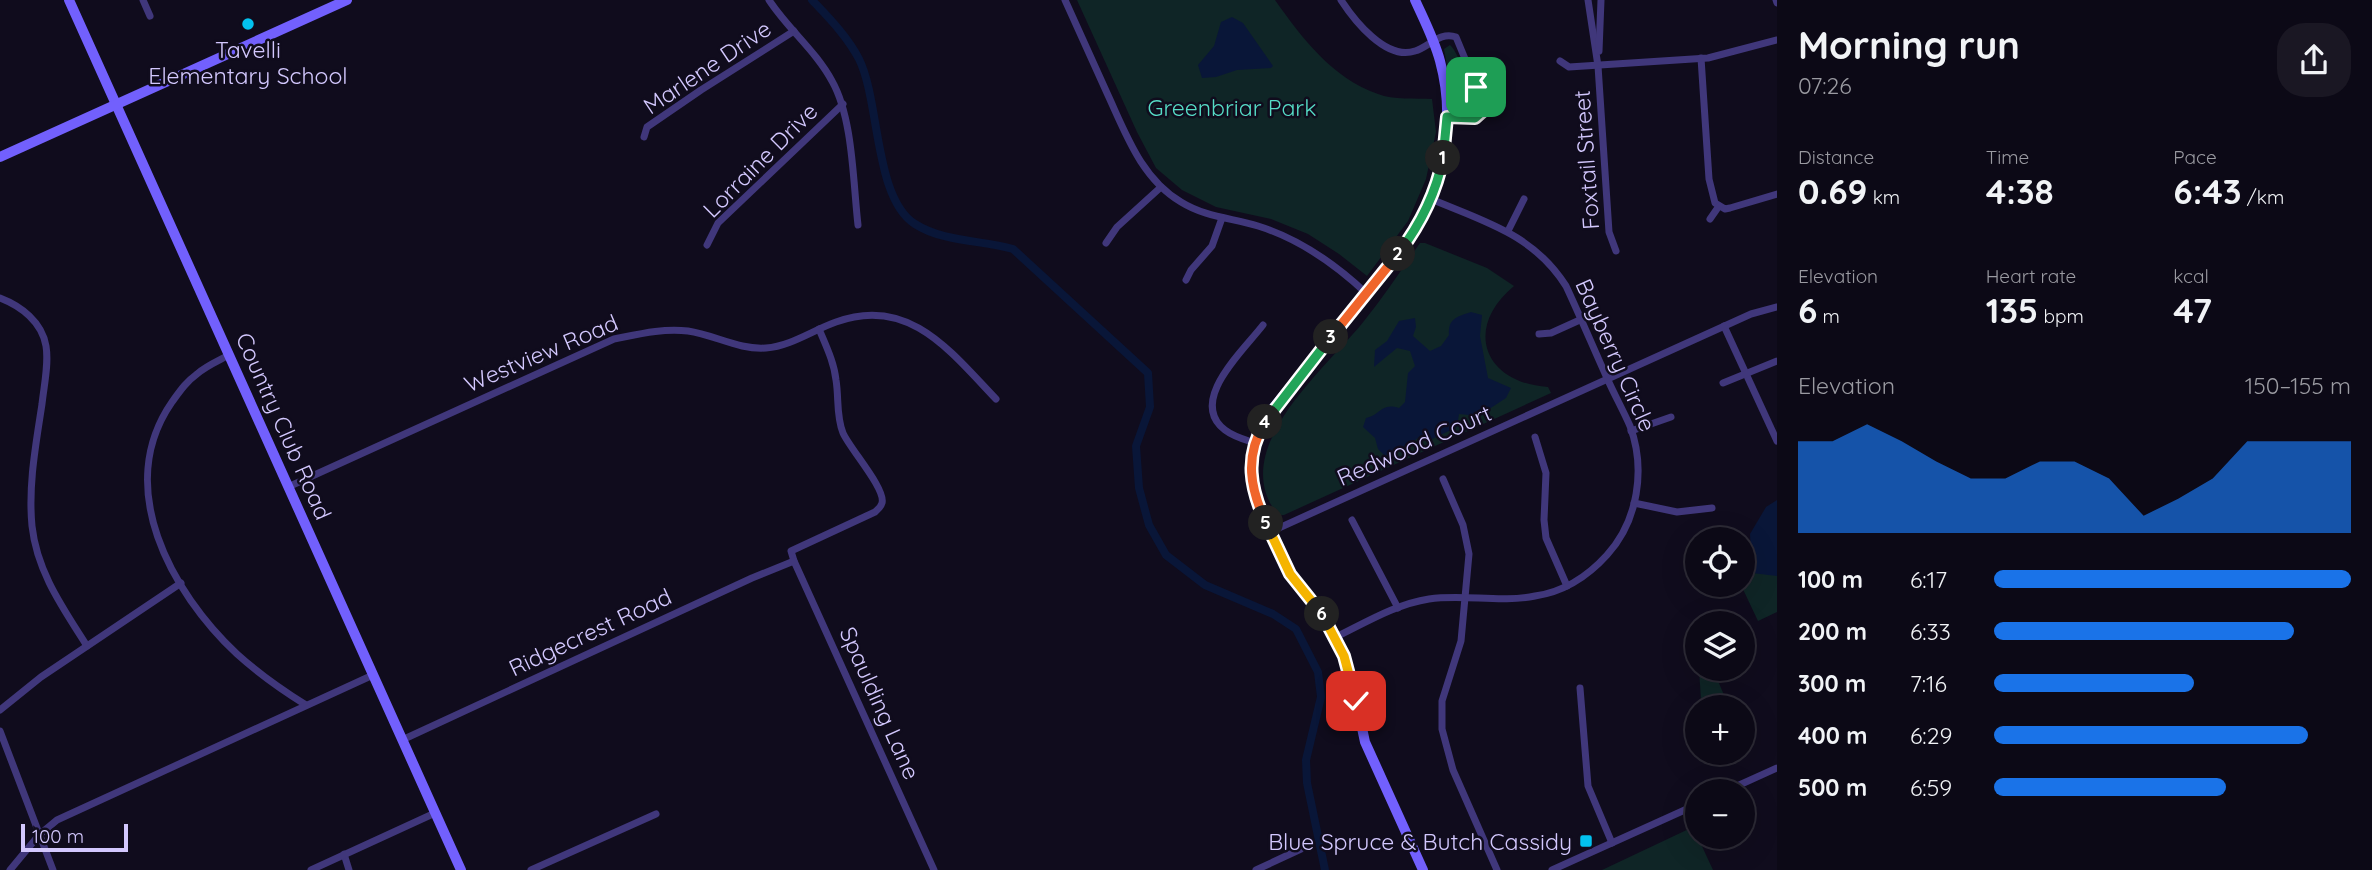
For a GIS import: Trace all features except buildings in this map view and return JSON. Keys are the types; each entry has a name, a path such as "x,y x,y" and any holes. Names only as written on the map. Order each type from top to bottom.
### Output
{"main road":[{"name":"Country Club Road","path":"69,0 461,870"},
{"path":"0,157 347,0"},
{"path":"1415,0 1433,41 1443,75 1447,117 1444,154 1431,199 1407,243 1271,411 1255,443 1252,467 1253,490 1290,574 1318,608 1336,637 1350,672 1365,742 1423,870"}],"street":[{"path":"143,0 150,16"},
{"path":"769,0 832,81 842,104 858,225"},
{"path":"1065,0 1133,149 1142,165 1161,187 1189,206 1222,218 1270,230 1305,246 1331,262 1366,293"},
{"path":"1340,0 1359,25 1391,49 1400,52 1415,51 1449,35 1456,37 1484,102 1484,110 1475,118 1447,117"},
{"name":"Foxtail Street","path":"1588,0 1598,66 1609,232 1616,251"},
{"name":"Foxtail Street","path":"1598,66 1601,0"},
{"name":"Marlene Drive","path":"644,137 647,127 794,31"},
{"path":"1560,61 1569,67 1701,58 1777,40"},
{"path":"1701,58 1709,179 1713,198 1718,206 1725,209 1777,194"},
{"name":"Lorraine Drive","path":"707,245 718,223 842,104"},
{"path":"1106,243 1117,226 1161,187"},
{"name":"Bayberry Circle","path":"1336,637 1398,608 1428,599 1523,598 1550,593 1567,586 1585,576 1610,552 1626,526 1634,503 1638,460 1631,431 1566,286 1548,261 1528,243 1508,231 1431,199"},
{"path":"1508,231 1524,199"},
{"path":"1710,219 1718,206"},
{"path":"1186,280 1191,270 1212,246 1222,218"},
{"path":"0,298 12,302 29,315 38,326 46,345 46,374 31,490 32,527 39,562 52,591 87,646"},
{"name":"Redwood Court","path":"1270,532 1751,314 1777,307"},
{"name":"Westview Road","path":"288,487 614,339 651,331 687,331 747,348 766,348 779,346 846,318 893,318 916,325 943,344 996,399"},
{"path":"1539,334 1551,333 1582,320"},
{"path":"1255,443 1223,429 1215,417 1212,404 1218,383 1264,325"},
{"path":"1724,326 1777,441"},
{"name":"Spaulding Lane","path":"819,329 837,381 839,419 843,433 869,471 882,497 882,503 875,512 791,551 934,870"},
{"path":"229,355 199,372 185,384 163,415 152,441 148,460 147,501 161,546 205,619 237,654 306,705"},
{"path":"1723,383 1777,361"},
{"path":"1631,431 1671,417"},
{"path":"1535,437 1546,473 1546,538 1567,586"},
{"path":"1443,479 1463,525 1468,544 1461,641 1442,701 1441,721 1453,770 1497,870"},
{"path":"1634,503 1677,512 1713,508"},
{"path":"1352,520 1398,608"},
{"name":"Ridgecrest Road","path":"402,740 794,561"},
{"path":"0,710 41,677 181,583"},
{"path":"10,870 39,835 57,820 373,675"},
{"path":"1580,688 1588,786 1612,843"},
{"path":"0,731 53,870"},
{"path":"1753,779 1777,768"},
{"path":"1552,870 1685,810"},
{"path":"311,870 435,813"},
{"path":"531,870 656,814"},
{"path":"1256,870 1301,849"},
{"path":"344,854 349,870"}],"green space":[{"name":"Greenbriar Park","path":"1077,0 1275,0 1307,42 1346,78 1384,96 1432,99 1436,132 1426,179 1408,221 1367,276 1308,234 1271,219 1216,207 1182,190 1156,168"},
{"path":"1450,45 1477,100 1475,108 1459,109 1454,105 1444,49"},
{"path":"1420,243 1487,268 1514,286 1498,302 1489,319 1485,335 1488,351 1496,364 1509,375 1526,383 1548,387 1551,393 1284,515 1278,515 1265,490 1264,463 1272,437 1287,411 1364,321"},
{"path":"1777,548 1777,612 1758,621 1747,597 1755,597 1755,551"},
{"path":"1700,681 1718,681 1724,695 1701,695"},
{"path":"1685,831 1685,849 1703,849 1713,870 1602,870"}],"water":[{"path":"1232,17 1243,23 1273,66 1202,78 1198,65 1214,46 1221,22"},
{"path":"1471,312 1482,315 1480,336 1488,378 1511,388 1506,398 1474,419 1469,415 1459,414 1457,427 1430,440 1420,436 1385,456 1378,449 1375,438 1363,427 1366,418 1388,407 1399,408 1405,402 1408,373 1415,366 1410,351 1397,348 1374,367 1375,350 1387,341 1399,321 1415,318 1413,336 1430,351 1441,346 1449,335 1454,319"},
{"path":"1777,500 1777,576 1755,573 1754,527 1766,507"}],"waterway":[{"path":"812,0 843,35 859,59 866,77 885,171 892,193 902,211 915,224 926,230 1013,249 1148,373 1150,407 1136,446 1139,488 1149,525 1166,555 1205,585 1273,614 1296,629 1318,672 1321,697 1306,760 1307,783 1325,870"}],"place":[{"name":"Tavelli Elementary School","path":"248,24"},
{"name":"Blue Spruce & Butch Cassidy","path":"1586,841"}],"route":[{"path":"1356,701 1350,672 1338,641 1318,608 1290,574 1256,500 1252,482 1254,451 1257,437 1271,411 1414,233 1438,178 1446,143 1447,117 1475,118 1484,110 1484,102 1476,87"}]}
